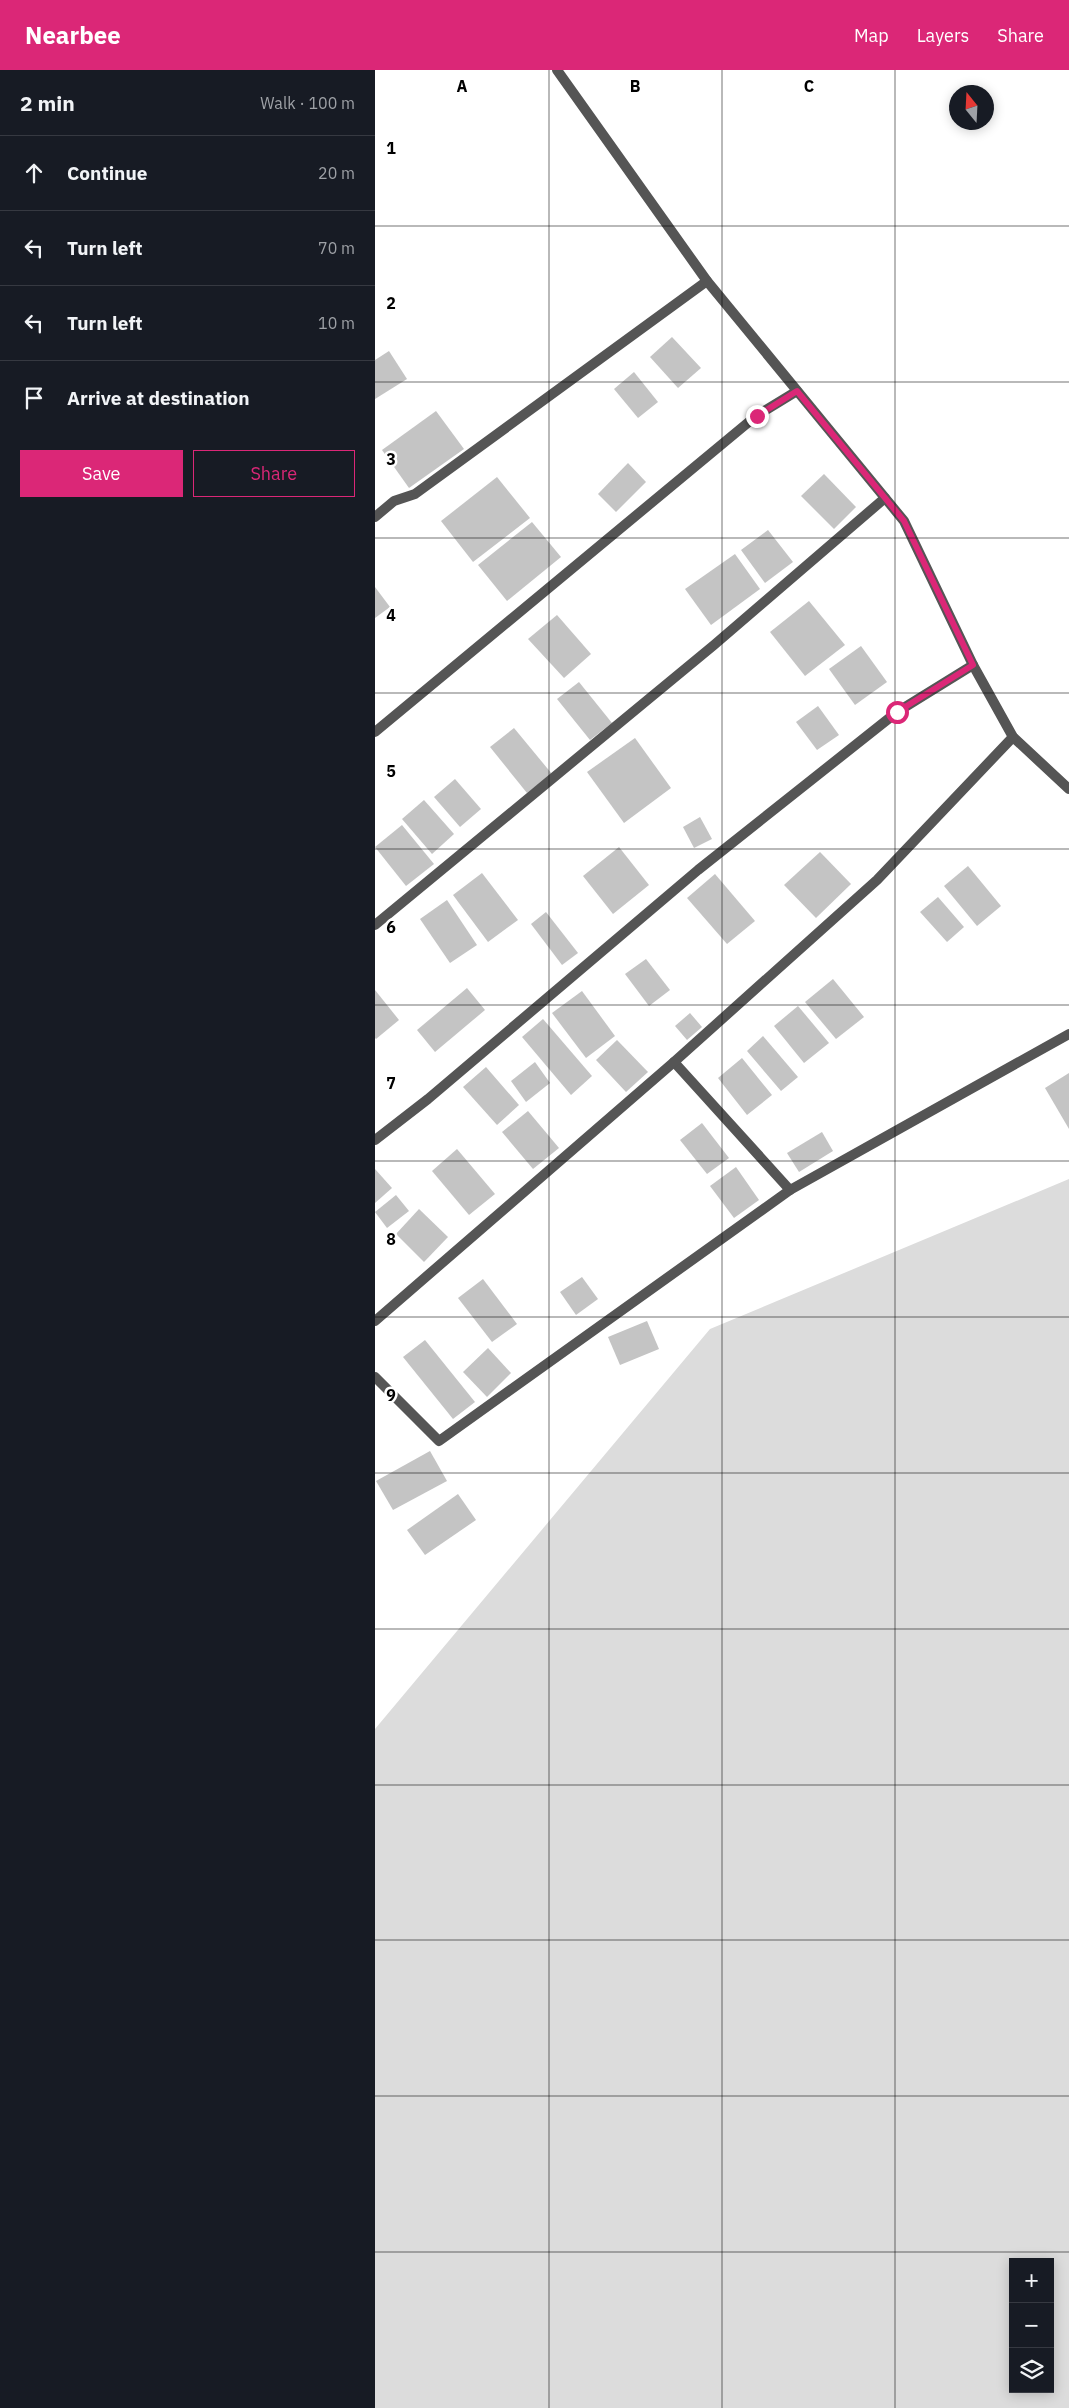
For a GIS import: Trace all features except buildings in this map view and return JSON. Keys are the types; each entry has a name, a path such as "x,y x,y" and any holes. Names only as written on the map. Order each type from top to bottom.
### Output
{"street":[{"path":"557,70 707,281 904,521 973,665 1013,737 1069,789"},
{"path":"375,517 393,501 415,494 707,281"},
{"path":"375,732 757,416 797,391"},
{"path":"375,925 722,639 885,498"},
{"path":"375,1140 428,1100 698,870 897,712 973,665"},
{"path":"375,1321 674,1062 877,880 1013,737"},
{"path":"375,1377 439,1441 790,1190 1069,1034"},
{"path":"674,1062 790,1190"}],"shaded area":[{"path":"1069,1179 1069,2408 375,2408 375,1729 710,1329"}],"route":[{"path":"757,416 797,391 904,521 973,665 897,712"}]}
